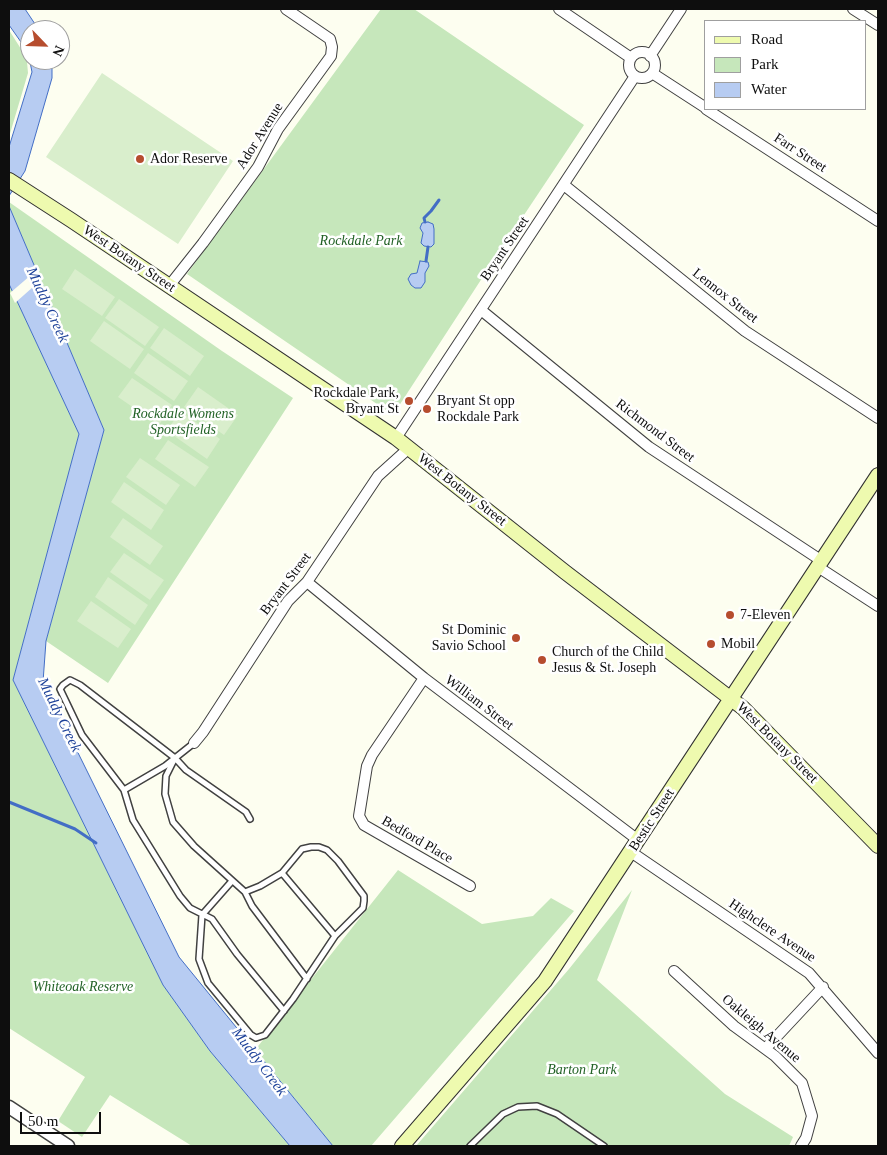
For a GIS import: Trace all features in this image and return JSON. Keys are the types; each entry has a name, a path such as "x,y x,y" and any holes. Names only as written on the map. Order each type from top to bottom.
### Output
{"main road":[{"name":"West Botany Street","path":"9,180 396,438 565,572 733,698 878,846"},
{"name":"Bestic Street","path":"402,1146 545,981 878,475"}],"street":[{"name":"Ador Avenue","path":"169,286 258,167 278,129 331,56 332,47 330,40 286,9"},
{"path":"559,9 631,58"},
{"path":"650,56 681,9"},
{"path":"853,9 878,25"},
{"path":"638,53 647,53 654,66 652,73 646,77 635,76 629,66 631,58 638,53"},
{"name":"Farr Street","path":"652,73 704,107"},
{"name":"Bryant Street","path":"396,438 635,76"},
{"name":"Farr Street","path":"709,110 878,221"},
{"name":"Lennox Street","path":"564,185 745,330 878,418"},
{"name":"Richmond Street","path":"480,310 649,447 878,606"},
{"name":"Bryant Street","path":"194,743 204,732 288,601 307,582 378,476 409,448"},
{"name":"William Street","path":"307,582 635,846"},
{"name":"Bedford Place","path":"424,678 372,755 368,766 359,816 364,825 470,886"},
{"name":"Highclere Avenue","path":"635,846 810,973 878,1053"},
{"name":"Oakleigh Avenue","path":"674,971 734,1026 766,1048 802,1083 812,1116 806,1138 801,1146"},
{"path":"766,1048 823,988"},
{"path":"9,1107 64,1145"}],"lane":[{"path":"250,818 246,812 186,770 175,758 80,685 70,680 63,685 60,690 82,735 124,790 133,820 180,896 190,908 212,919 237,954 284,1011"},
{"path":"124,790 175,758 194,743"},
{"path":"175,758 166,776 165,794 173,822 194,846 245,892 252,906 307,979"},
{"path":"232,881 202,915 199,959 208,983 251,1035 256,1038 265,1035 307,979 335,936 363,908 364,896 328,850 311,847 302,849 282,873 260,886 245,892"},
{"path":"282,873 335,936"},
{"path":"470,1146 503,1114 518,1107 537,1106 557,1114 604,1146"}],"green space":[{"name":"Rockdale Park","path":"381,9 414,9 584,125 393,415 187,274"},
{"path":"9,30 20,47 20,70 28,70 28,73 9,137"},
{"name":"Ador Reserve","path":"102,73 233,161 178,244 46,157"},
{"name":"Rockdale Womens Sportsfields","path":"9,202 222,351 293,398 108,683 46,641 104,430 9,206"},
{"path":"75,269 115,297 102,316 62,289"},
{"name":"Whiteoak Reserve","path":"9,284 79,434 13,680 163,985 210,1051 290,1146 192,1146 110,1095 82,1137 58,1121 85,1077 9,1028"},
{"path":"119,299 159,327 145,346 105,318"},
{"path":"104,321 144,349 130,369 90,341"},
{"path":"164,328 204,356 190,376 150,348"},
{"path":"148,353 188,381 174,401 134,373"},
{"path":"132,378 172,405 159,425 118,397"},
{"path":"198,387 238,415 224,435 184,407"},
{"path":"180,411 220,439 207,459 167,431"},
{"path":"168,440 209,467 195,487 155,459"},
{"path":"140,458 180,485 166,505 126,477"},
{"path":"124,482 164,510 151,530 111,502"},
{"path":"123,518 163,546 150,565 110,537"},
{"path":"124,553 164,580 150,600 110,572"},
{"path":"108,577 148,605 135,625 95,597"},
{"path":"91,601 131,629 118,648 77,621"},
{"path":"398,870 482,924 533,916 551,898 574,911 371,1146 333,1146 255,1050"},
{"name":"Barton Park","path":"632,890 597,980 725,1094 793,1137 789,1146 416,1146 569,969"}],"water":[{"path":"9,9 25,9 32,20 20,20 20,41 9,25"},
{"path":"32,70 52,70 52,78 25,171 9,196 9,147"},
{"name":"Muddy Creek","path":"9,206 104,430 46,641 43,682 179,957 333,1146 290,1146 210,1051 163,985 13,680 79,434 9,284"},
{"path":"428,222 433,224 434,229 434,244 431,247 424,246 421,243 423,233 420,228 422,223"},
{"path":"420,261 428,262 429,266 425,273 425,282 421,288 415,288 408,279 411,274 417,273"}],"pier":[{"path":"38,269 42,279 15,303 10,293"}],"waterway":[{"path":"425,222 424,218 439,200"},
{"path":"426,261 428,247"},
{"path":"9,802 75,829 96,843"}],"place":[{"name":"Ador Reserve","path":"140,159"},
{"name":"Rockdale Park, Bryant St","path":"409,401"},
{"name":"Bryant St opp Rockdale Park","path":"427,409"},
{"name":"7-Eleven","path":"730,615"},
{"name":"St Dominic Savio School","path":"516,638"},
{"name":"Mobil","path":"711,644"},
{"name":"Church of the Child Jesus & St. Joseph","path":"542,660"}]}
